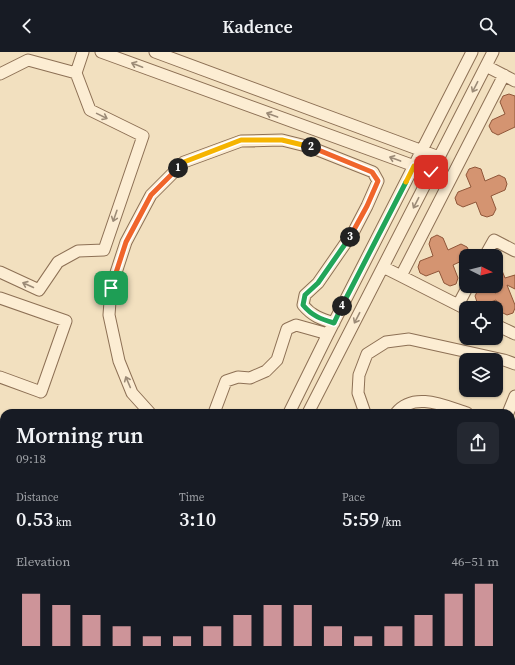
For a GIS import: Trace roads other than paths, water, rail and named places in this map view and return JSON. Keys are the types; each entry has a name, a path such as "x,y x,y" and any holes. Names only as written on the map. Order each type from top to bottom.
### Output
{"street":[{"path":"0,272 39,290 58,262 78,251 104,250 143,136 90,110 76,73 83,52"},
{"path":"101,52 431,172"},
{"path":"156,52 173,55 439,157"},
{"path":"291,409 472,52"},
{"path":"310,409 493,52"},
{"path":"163,75 173,55"},
{"path":"0,74 30,56 76,73"},
{"path":"486,66 515,81"},
{"path":"401,276 504,75"},
{"path":"146,409 132,393 119,361 109,316 111,288 126,242 151,195 184,162 241,140 282,140 310,147 372,172 378,181 354,231 318,283 305,295 303,305 309,312 318,318 334,323"},
{"path":"489,249 494,240 515,252"},
{"path":"383,267 459,305"},
{"path":"0,298 66,321 41,392 0,377"},
{"path":"216,409 226,381 238,377 250,378 266,371 277,360 287,329 296,325 328,334"},
{"path":"503,328 514,333"},
{"path":"364,409 358,393 360,375 367,354 386,342 409,339 504,360 515,364"},
{"path":"510,409 515,396"},
{"path":"399,409 416,402 425,401 455,409"}]}
